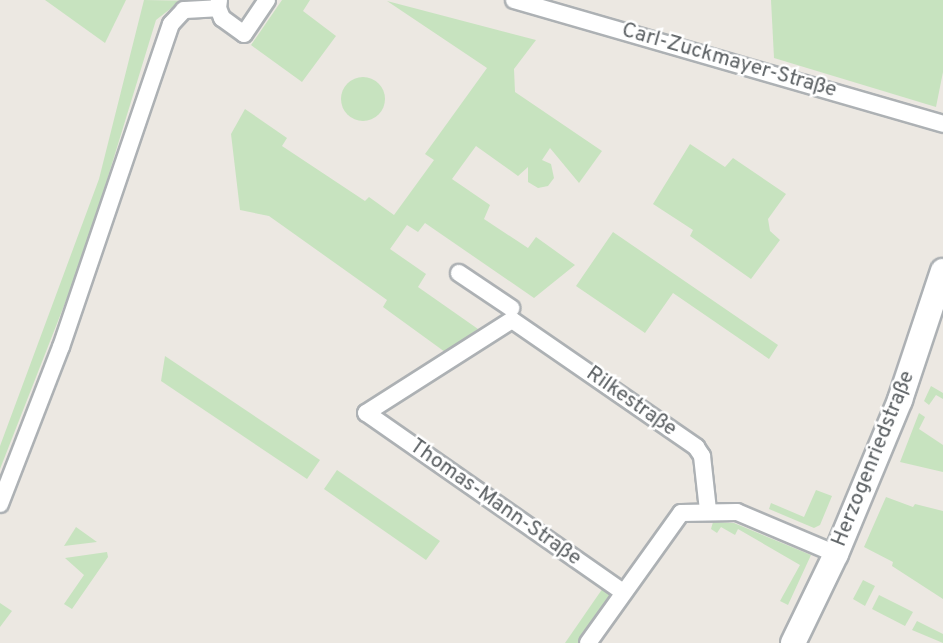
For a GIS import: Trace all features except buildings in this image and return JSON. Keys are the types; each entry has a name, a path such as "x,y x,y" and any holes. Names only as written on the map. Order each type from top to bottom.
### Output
{"street":[{"path":"0,504 61,347 171,24 184,10 218,4 222,18 244,34 267,0"},
{"name":"Carl-Zuckmayer-Straße","path":"514,0 943,124"},
{"name":"Herzogenriedstraße","path":"793,643 836,554 900,400 943,271"},
{"name":"Rilkestraße","path":"459,273 696,447 702,456 708,510"},
{"name":"Thomas-Mann-Straße","path":"512,314 366,414 623,592"},
{"path":"588,643 681,513 708,510 737,512 836,554"}],"green space":[{"path":"45,0 126,0 105,43"},
{"path":"144,0 199,1 179,2 156,20 85,252 0,469 0,446 99,179"},
{"path":"282,0 310,0 303,11 336,36 302,82 251,45"},
{"path":"771,0 943,0 943,72 936,107 774,58"},
{"path":"387,1 536,40 514,69 515,92 602,151 579,183 550,148 542,160 551,164 554,178 548,186 538,188 528,182 528,167 518,176 476,146 452,179 490,205 484,219 528,248 536,237 575,265 534,298 425,223 418,232 407,225 390,249 426,274 418,287 478,329 445,352 383,307 387,300 269,216 240,210 231,134 245,109 287,138 282,146 365,201 369,197 394,215 434,160 425,154 487,68"},
{"path":"363,77 378,84 385,99 378,114 363,121 348,114 341,99 348,84"},
{"path":"690,144 725,167 733,158 786,194 768,219 770,231 780,240 751,279 690,236 693,230 653,204"},
{"path":"613,232 778,345 769,359 673,293 645,333 576,286"},
{"path":"165,356 320,460 307,479 161,381"},
{"path":"931,386 943,393 943,399 936,395 929,405 924,401"},
{"path":"919,413 925,417 919,429 943,445 943,472 900,462"},
{"path":"337,470 440,541 426,560 324,489"},
{"path":"816,490 832,496 820,525 814,528 769,509 771,503 804,517"},
{"path":"886,497 913,507 915,504 943,511 943,599 892,566 893,562 864,547"},
{"path":"713,522 734,523 811,555 788,605 780,601 800,565 738,529 735,535 721,527 717,533 711,529"},
{"path":"76,527 97,542 64,546"},
{"path":"107,552 108,557 72,609 64,604 84,575 65,558"},
{"path":"863,580 875,586 865,606 853,599"},
{"path":"605,585 615,592 580,643 565,643"},
{"path":"879,595 913,612 905,626 872,609"},
{"path":"0,603 12,611 0,627"},
{"path":"917,621 943,634 943,643 912,630"}]}
